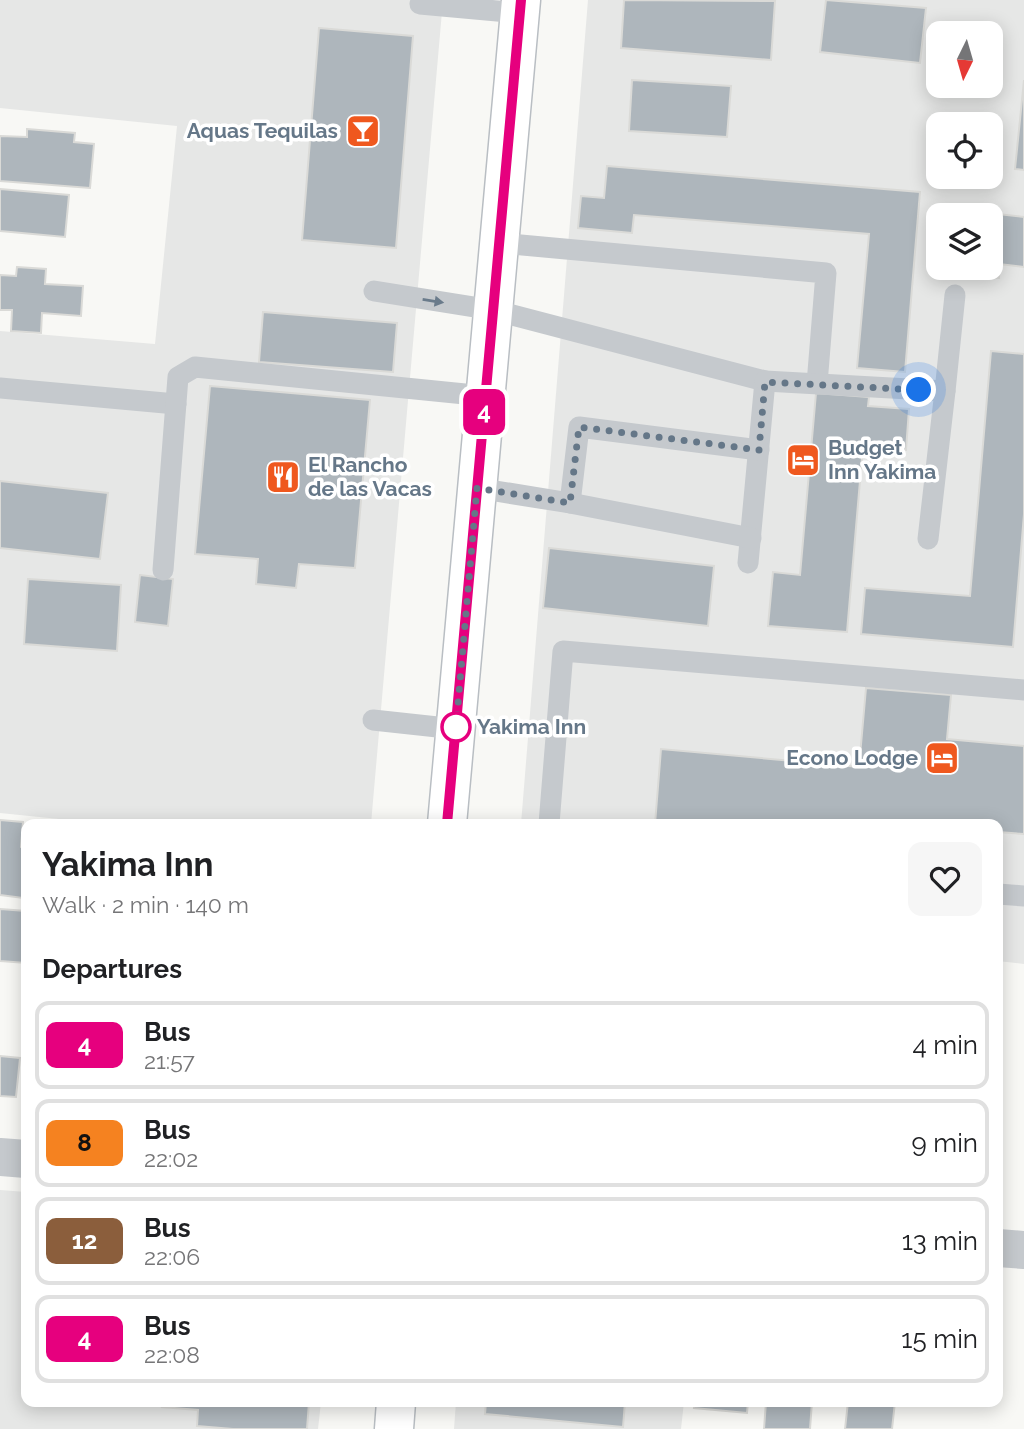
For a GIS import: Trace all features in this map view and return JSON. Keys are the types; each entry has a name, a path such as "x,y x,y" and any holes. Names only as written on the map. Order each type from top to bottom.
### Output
{"main road":[{"path":"447,819 521,7"},
{"path":"394,1429 396,1407"}],"street":[{"path":"0,1157 21,1159"},
{"path":"1003,1249 1024,1251"}],"lane":[{"path":"420,4 521,7"},
{"path":"499,243 826,273 817,384"},
{"path":"374,291 493,310 765,382 945,391"},
{"path":"928,539 955,295"},
{"path":"163,570 178,377 195,367 485,396"},
{"path":"748,563 765,382"},
{"path":"0,388 176,404"},
{"path":"570,503 579,427 759,450"},
{"path":"477,488 751,538"},
{"path":"549,819 563,651 1024,690"},
{"path":"373,720 456,729"},
{"path":"1003,894 1024,896"}],"shaded area":[{"path":"0,0 443,0 371,819 59,819 0,813 0,331 155,344 177,126 0,108"},
{"path":"588,0 1024,0 1024,964 1003,962 1003,819 521,819"},
{"path":"0,1190 21,1192 21,1407 320,1407 318,1429 0,1429"},
{"path":"456,1407 683,1407 681,1429 454,1429"}],"building":[{"path":"624,0 775,1 771,60 621,48"},
{"path":"826,0 926,8 920,63 820,52"},
{"path":"319,28 413,36 396,248 302,240"},
{"path":"632,80 731,86 727,137 629,131"},
{"path":"1024,80 1024,170 1015,169"},
{"path":"27,129 75,133 74,142 94,144 90,188 0,181 0,136 27,137"},
{"path":"607,166 920,192 905,372 857,368 869,234 634,215 632,233 578,228 581,196 604,198"},
{"path":"0,189 69,195 65,237 0,231"},
{"path":"1003,215 1024,217 1024,267 1003,264"},
{"path":"17,267 46,269 45,284 83,286 81,316 42,313 41,333 11,331 12,310 0,310 0,275 16,276"},
{"path":"263,312 397,323 393,372 259,362"},
{"path":"991,351 1024,354 1024,514 1013,647 861,634 865,588 970,596"},
{"name":"El Rancho de las Vacas","path":"210,386 370,400 355,568 299,564 296,588 256,584 258,559 195,554"},
{"path":"816,393 869,397 868,406 909,409 906,450 863,446 847,632 768,626 773,572 800,575"},
{"path":"0,481 108,493 100,559 0,548"},
{"path":"549,548 714,566 708,626 543,608"},
{"path":"140,575 173,579 168,626 135,622"},
{"path":"28,579 121,585 117,651 24,644"},
{"name":"Econo Lodge","path":"866,688 951,695 947,739 1024,746 1024,834 1003,832 1003,819 655,819 661,749 859,767"},
{"path":"0,820 21,822 21,898 0,895"},
{"path":"0,909 21,911 21,963 0,961"},
{"path":"0,1056 20,1058 16,1097 0,1096"},
{"path":"162,1407 309,1407 307,1429 197,1426 198,1410"},
{"path":"486,1407 625,1407 623,1427 485,1414"},
{"path":"694,1407 748,1407 747,1413"},
{"path":"766,1407 812,1407 810,1429 764,1429"},
{"path":"847,1407 894,1407 892,1429 845,1429"}],"bus line":[{"name":"4","path":"447,819 521,0"}],"place":[{"name":"Aquas Tequilas","path":"363,131"},
{"name":"Budget Inn Yakima","path":"803,460"},
{"name":"El Rancho de las Vacas","path":"283,477"},
{"name":"Yakima Inn","path":"456,727"},
{"name":"Econo Lodge","path":"942,758"}],"route":[{"path":"456,727 477,488 570,503 579,427 759,450 765,382 919,390"}]}
